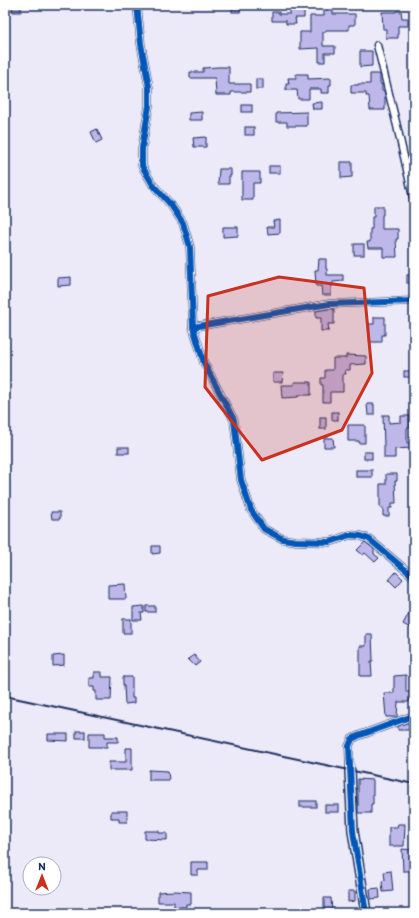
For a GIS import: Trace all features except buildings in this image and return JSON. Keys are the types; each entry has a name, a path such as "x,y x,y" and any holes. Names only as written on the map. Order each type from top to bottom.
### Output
{"street":[{"path":"137,6 141,44 149,88 149,106 142,148 142,166 153,185 171,205 183,223 190,247 193,327 204,363 234,420 241,480 251,510 264,529 283,539 296,542 330,542 350,535 361,536 369,539 414,577"},
{"path":"377,45 414,201"},
{"path":"193,327 329,304 414,301"},
{"path":"366,913 353,831 350,746 352,739 414,716"}],"highlighted area":[{"path":"279,277 364,288 372,373 342,430 262,460 205,387 208,296"}],"railway":[{"path":"5,696 414,784"}],"cycle path":[{"path":"137,5 141,44 149,87 149,106 142,148 142,166 153,185 171,205 183,223 190,247 193,327 204,363 234,420 241,480 251,510 264,529 283,539 330,542 350,535 361,536 369,539 414,577"},
{"path":"193,327 329,304 414,301"},
{"path":"366,913 353,831 349,746 352,739 358,736 414,716"}]}
